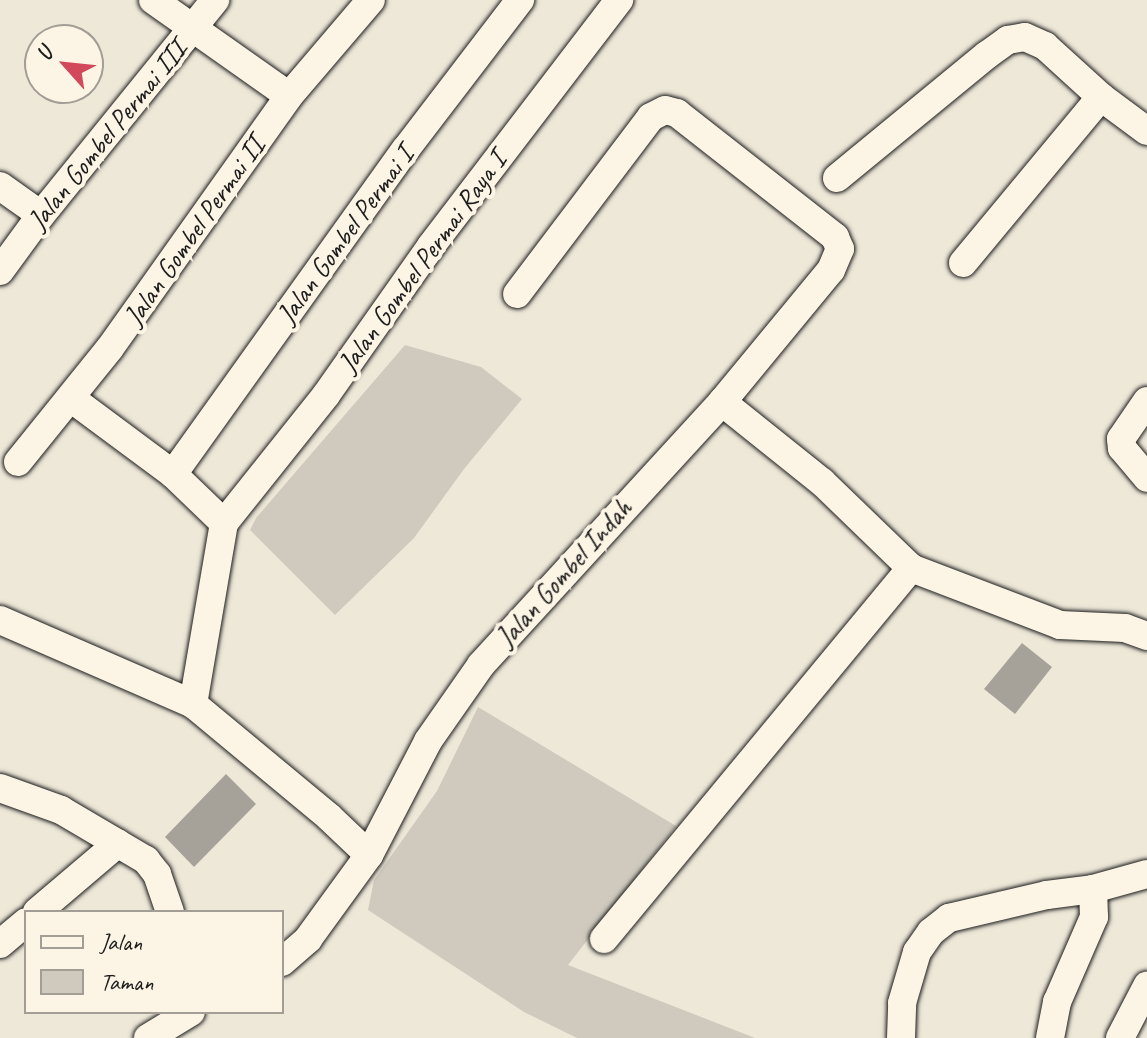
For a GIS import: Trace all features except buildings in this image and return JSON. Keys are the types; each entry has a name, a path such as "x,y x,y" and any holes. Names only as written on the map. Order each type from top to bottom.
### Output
{"street":[{"path":"153,0 191,30 289,96"},
{"name":"Jalan Gombel Permai III","path":"0,271 41,215 215,0"},
{"name":"Jalan Gombel Permai II","path":"18,462 72,399 289,96 371,0"},
{"name":"Jalan Gombel Permai I","path":"173,474 406,149 520,0"},
{"name":"Jalan Gombel Permai Raya I","path":"224,523 326,395 431,246 619,0"},
{"path":"837,178 1008,40 1025,37 1045,46 1101,97 1147,131"},
{"path":"963,263 1101,97"},
{"name":"Jalan Gombel Indah","path":"284,960 308,939 369,855 428,741 481,665 722,402 831,270 840,249 835,237 677,113 665,110 651,117 517,294"},
{"path":"0,186 41,215"},
{"path":"72,399 173,474 224,523 193,704"},
{"path":"1147,401 1121,439 1122,448 1147,478"},
{"path":"722,402 822,482 911,568 1060,625 1125,628 1147,636"},
{"path":"604,939 911,568"},
{"path":"0,620 193,704 329,817 369,855"},
{"path":"0,788 61,810 146,860 157,874 169,910"},
{"path":"39,910 118,843"},
{"path":"901,1038 902,1003 917,952 940,924 949,918 1093,889 1147,874"},
{"path":"1050,1038 1057,1002 1094,917 1093,889"},
{"path":"0,944 24,924"},
{"path":"1120,1038 1147,986"},
{"path":"148,1038 188,1014"}],"green space":[{"path":"405,345 481,367 522,399 464,469 414,538 335,615 250,530 256,518"},
{"path":"478,707 676,826 568,965 755,1038 577,1038 524,1012 368,910 374,880 437,791"}],"shaded area":[{"path":"1022,643 1052,667 1015,714 984,689"},
{"path":"226,774 256,804 194,867 165,837"}]}
